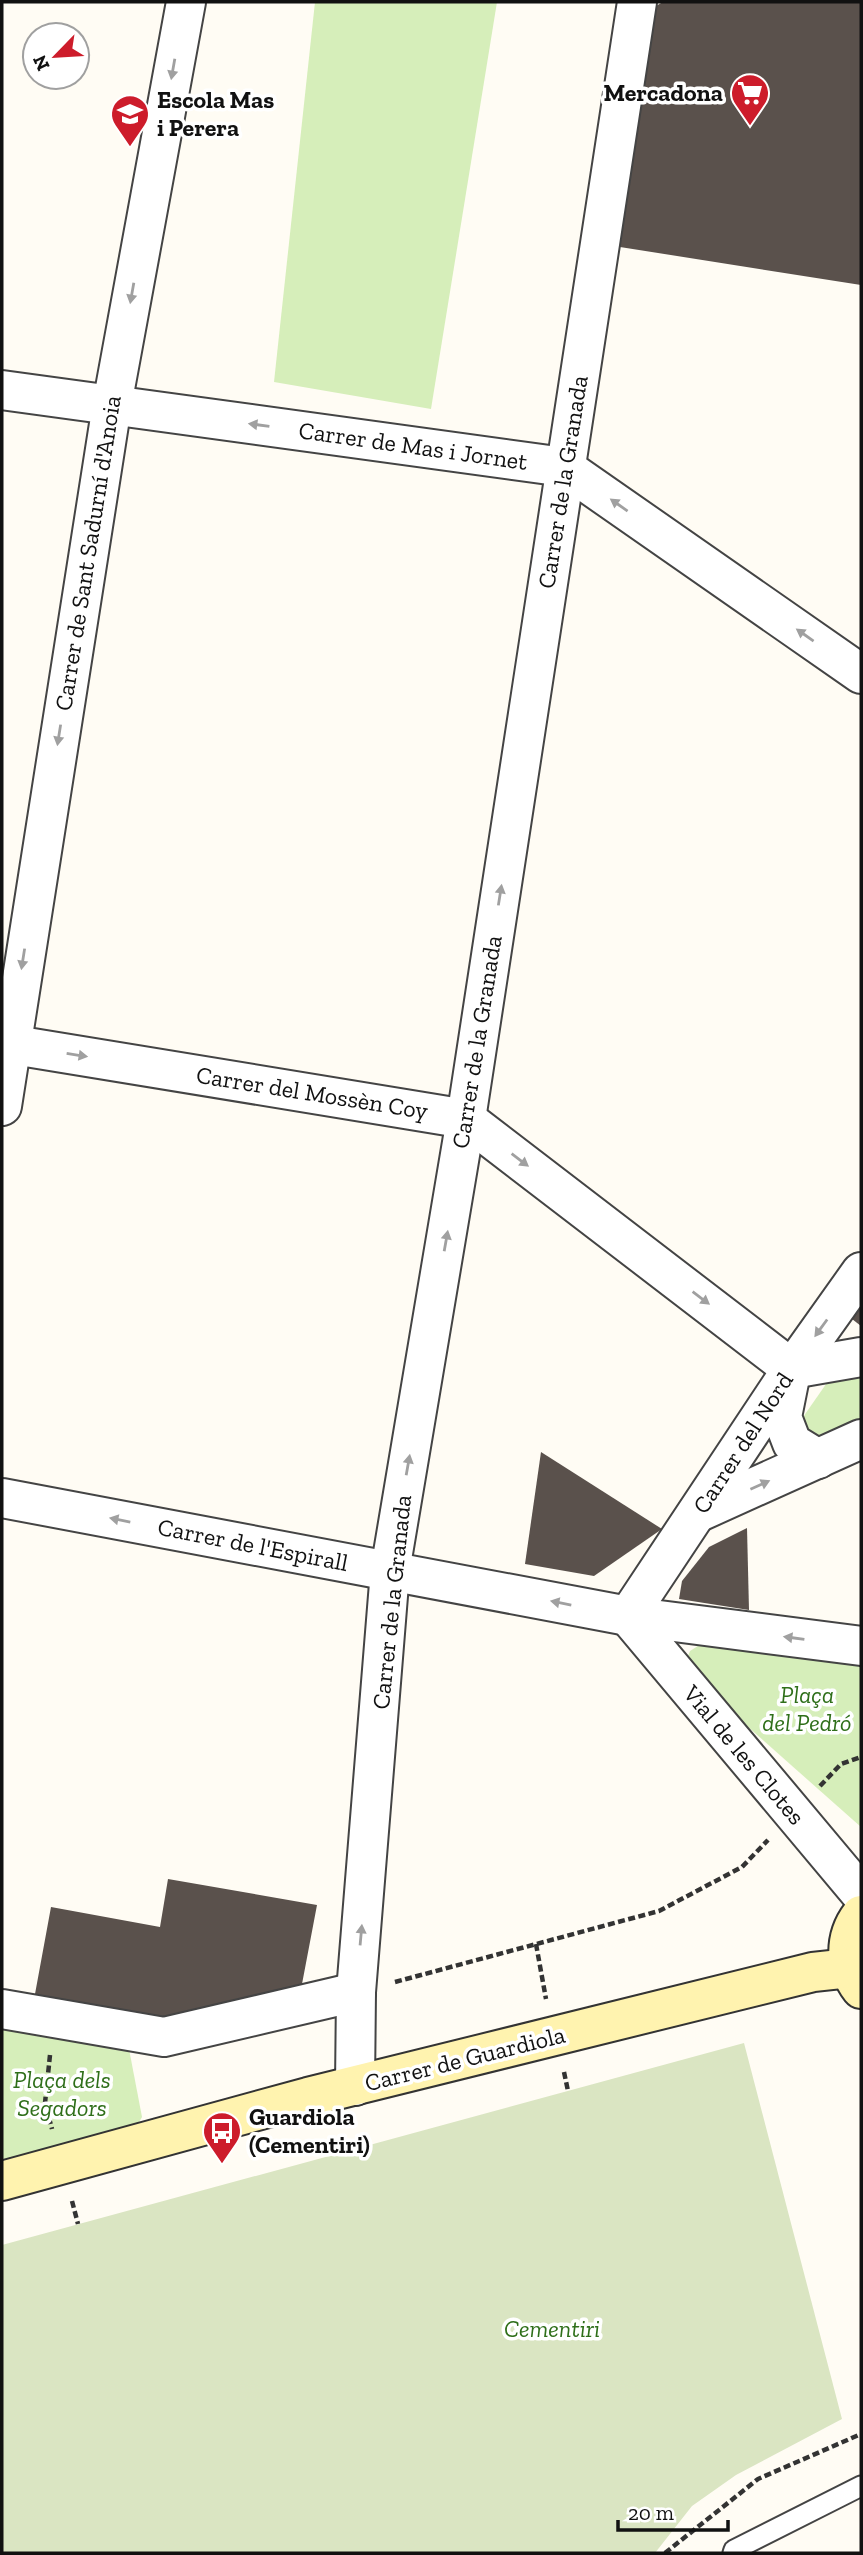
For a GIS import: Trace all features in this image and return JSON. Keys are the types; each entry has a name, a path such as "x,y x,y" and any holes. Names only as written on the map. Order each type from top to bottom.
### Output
{"street":[{"name":"Carrer de Sant Sadurní d'Anoia","path":"2,1106 6,1043 112,405 186,2"},
{"name":"Carrer de la Granada","path":"355,2086 357,2010 390,1571 466,1119 637,2"},
{"name":"Carrer de Mas i Jornet","path":"2,390 564,467 861,674"},
{"name":"Carrer del Mossèn Coy","path":"6,1043 466,1119 792,1368"},
{"name":"Carrer del Nord","path":"628,1616 792,1368 861,1272"},
{"path":"818,1459 792,1443 782,1417 792,1368 861,1357"},
{"path":"697,1513 861,1439"},
{"name":"Carrer de l'Espirall","path":"2,1497 628,1616 861,1646"},
{"name":"Vial de les Clotes","path":"628,1616 861,1894"},
{"path":"856,1979 848,1950 851,1933 861,1915"},
{"name":"Carrer de Guardiola","path":"2,2181 308,2097 813,1972 856,1979"},
{"path":"2,2009 164,2037 357,2010"}],"lane":[{"path":"733,2553 734,2550 861,2486"}],"path":[{"path":"357,2010 659,1912 741,1867 841,1764 861,1757"},
{"path":"54,2019 45,2103 78,2224"},
{"path":"665,2553 758,2479 861,2434"}],"green space":[{"path":"315,2 497,2 431,409 274,382"},
{"path":"861,1372 861,1426 821,1444 794,1430 831,1377"},
{"name":"Plaça del Pedró","path":"701,1644 861,1662 861,1827 695,1680 686,1661 690,1651"},
{"name":"Plaça dels Segadors","path":"2,2023 129,2049 142,2117 131,2136 2,2168"},
{"name":"Cementiri","path":"744,2043 842,2419 736,2475 692,2506 655,2553 2,2553 2,2245"}],"building":[{"name":"Mercadona","path":"663,2 861,2 861,285 620,247 656,6"},
{"path":"861,1306 861,1326 852,1319"},
{"path":"541,1452 662,1529 594,1576 525,1564"},
{"path":"747,1528 749,1610 679,1599 682,1581 709,1547"},
{"path":"168,1879 317,1905 302,1984 164,2019 35,1994 51,1907 160,1927"}],"place":[{"name":"Mercadona","path":"750,127"},
{"name":"Escola Mas i Perera","path":"130,148"},
{"name":"Guardiola (Cementiri)","path":"222,2165"}]}
